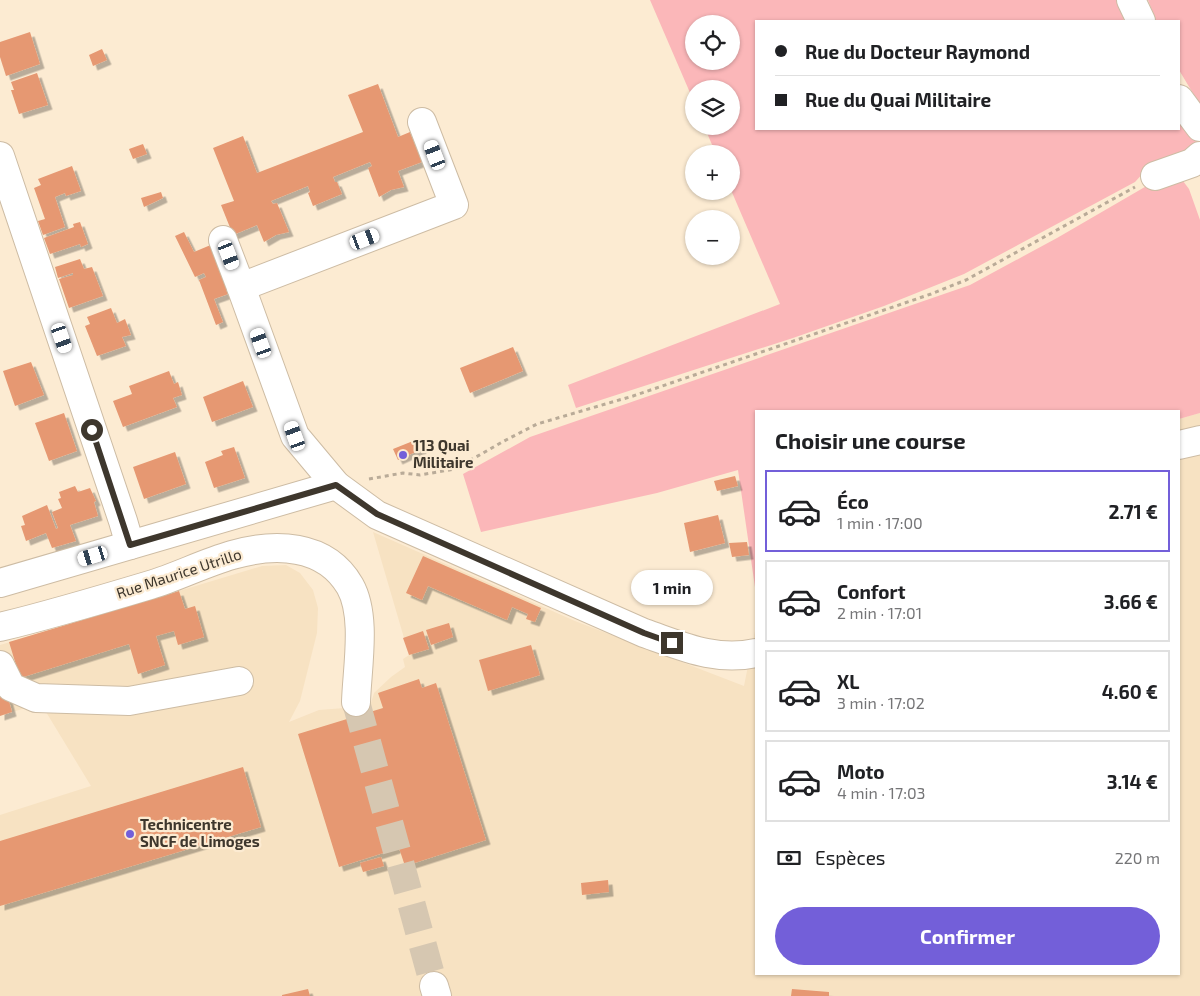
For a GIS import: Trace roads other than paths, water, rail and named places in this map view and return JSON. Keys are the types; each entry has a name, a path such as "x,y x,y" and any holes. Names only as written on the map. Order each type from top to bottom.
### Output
{"street":[{"path":"1131,0 1141,20"},
{"path":"1180,100 1200,127"},
{"path":"241,287 454,205 422,122"},
{"path":"0,156 130,545"},
{"path":"1155,176 1192,167"},
{"path":"223,240 295,436 336,485 377,514 644,633 714,656 737,657 755,653"},
{"path":"1180,445 1200,440"},
{"path":"0,583 336,485"},
{"name":"Rue Maurice Utrillo","path":"0,627 152,585 232,555 267,549 288,548 307,551 337,568 350,586 356,603 360,621 356,702"},
{"path":"0,665 11,687 36,698 129,702 239,680"}],"tunnel":[{"path":"356,702 434,986"}],"place":[{"name":"113 Quai Militaire","path":"403,455"},
{"name":"Technicentre SNCF de Limoges","path":"130,834"}]}
